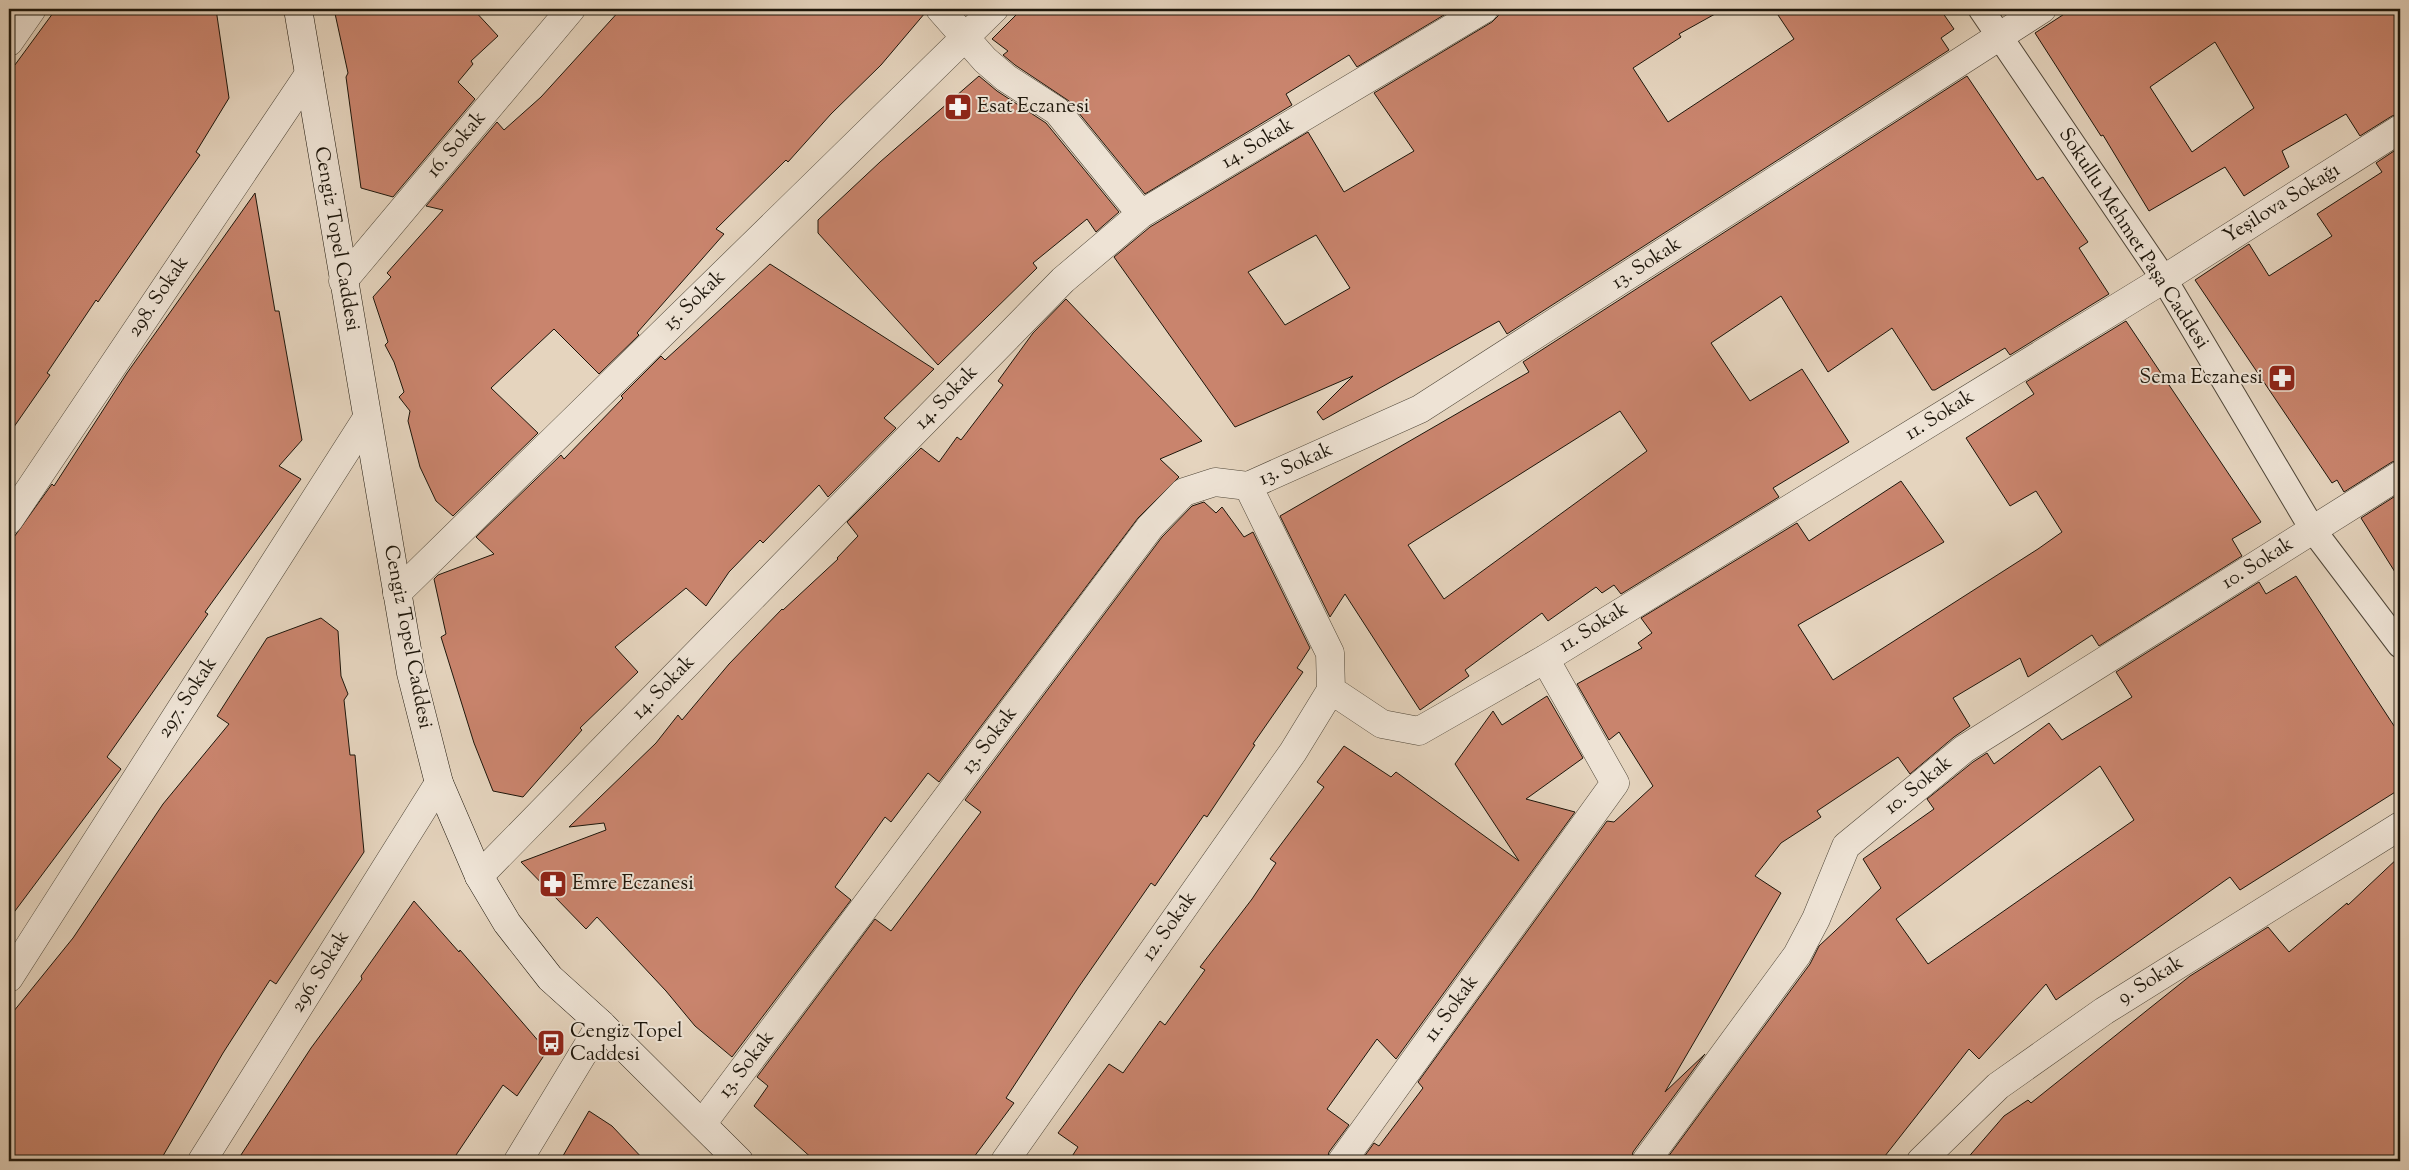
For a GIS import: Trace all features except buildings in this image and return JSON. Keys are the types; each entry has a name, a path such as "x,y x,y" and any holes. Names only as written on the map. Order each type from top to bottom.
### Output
{"street":[{"path":"9,42 32,9"},
{"name":"Cengiz Topel Caddesi","path":"298,9 411,673 439,783 479,876 507,923 550,978 601,1024 739,1161"},
{"name":"16. Sokak","path":"343,281 571,9"},
{"path":"940,9 964,38 1006,78 1057,111 1141,214"},
{"name":"15. Sokak","path":"397,593 994,9"},
{"name":"14. Sokak","path":"479,876 1063,280 1141,214 1484,9"},
{"name":"Sokullu Mehmet Paşa Caddesi","path":"1981,9 2164,279 2313,530 2400,645"},
{"name":"13. Sokak","path":"702,1124 1150,527 1184,492 1215,482 1248,486 1420,410 2042,9"},
{"name":"298. Sokak","path":"9,520 308,74"},
{"name":"Yeşilova Sokağı","path":"2164,279 2400,129"},
{"name":"11. Sokak","path":"1342,1161 1616,783 1545,659 2164,279"},
{"name":"297. Sokak","path":"9,978 367,418"},
{"name":"10. Sokak","path":"1646,1161 1797,955 1816,919 1846,846 1964,749 2400,475"},
{"path":"1248,486 1330,653 1331,690 1382,724 1419,731 1545,659"},
{"name":"12. Sokak","path":"1005,1161 1293,752 1331,690"},
{"name":"296. Sokak","path":"202,1161 439,783"},
{"name":"9. Sokak","path":"1921,1161 1998,1086 2104,1011 2400,826"},
{"path":"518,1161 601,1024"}],"place":[{"name":"Esat Eczanesi","path":"958,107"},
{"name":"Sema Eczanesi","path":"2282,378"},
{"name":"Emre Eczanesi","path":"553,884"},
{"name":"Cengiz Topel Caddesi","path":"551,1043"}]}
